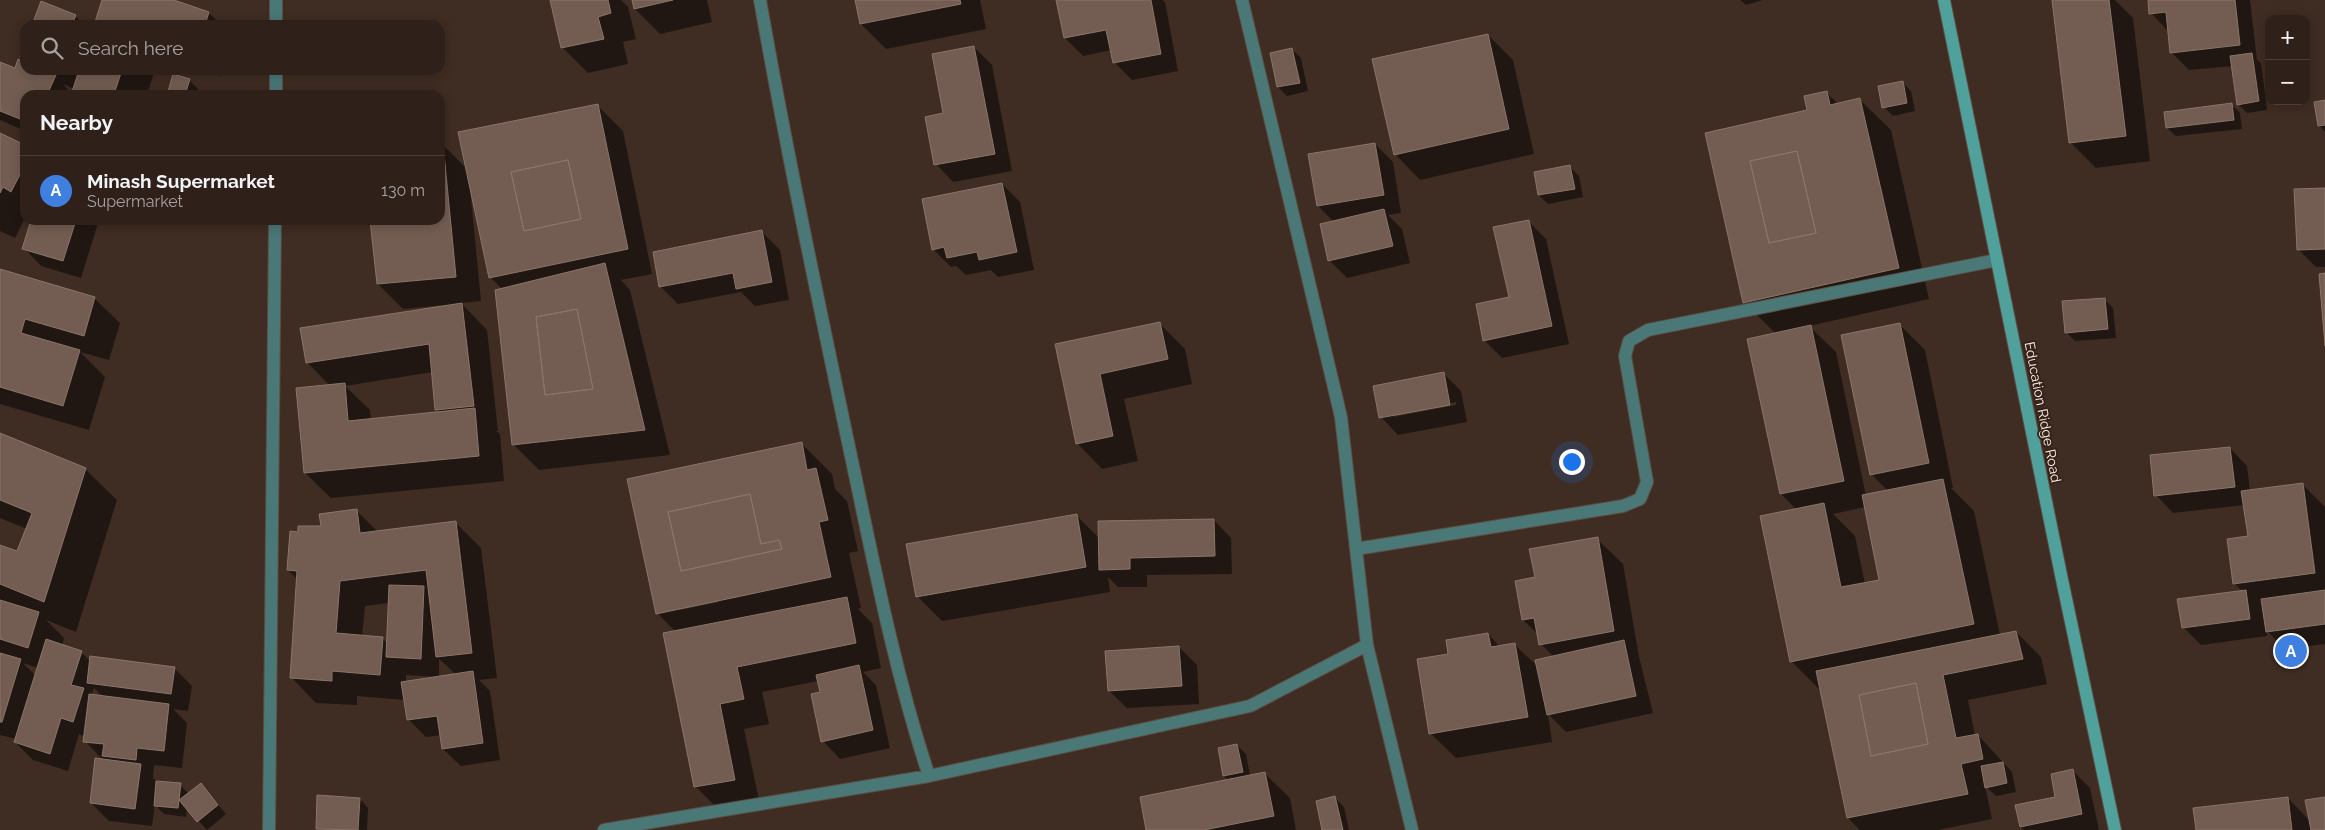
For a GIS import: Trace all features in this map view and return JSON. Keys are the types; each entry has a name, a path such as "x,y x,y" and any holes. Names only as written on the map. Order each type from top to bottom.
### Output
{"main road":[{"name":"Education Ridge Road","path":"1944,0 2115,830"}],"street":[{"path":"276,0 276,20"},
{"path":"760,0 807,248 882,602 910,717 929,776"},
{"path":"1242,0 1341,417 1367,645 1412,830"},
{"path":"276,75 276,90"},
{"path":"269,830 275,225"},
{"path":"1356,548 1623,506 1640,499 1647,482 1625,356 1629,341 1648,330 1997,260"},
{"path":"604,830 929,776 1250,706 1367,645"}],"building":[{"path":"102,0 174,0 209,12 207,20 96,20"},
{"path":"550,0 608,0 611,13 598,17 604,39 561,48"},
{"path":"632,0 673,0 634,9"},
{"path":"855,0 960,0 961,4 860,24"},
{"path":"1056,0 1151,0 1161,54 1113,63 1106,30 1064,38"},
{"path":"2052,0 2109,0 2126,136 2069,143"},
{"path":"2148,0 2235,0 2240,45 2170,53 2166,12 2149,14"},
{"path":"41,1 76,15 74,20 34,20"},
{"path":"1488,34 1509,129 1394,155 1372,59"},
{"path":"974,46 995,154 934,165 925,117 943,113 932,54"},
{"path":"1292,48 1300,83 1277,87 1270,53"},
{"path":"2252,53 2259,101 2237,105 2230,56"},
{"path":"18,59 20,60 20,75 56,75 49,90 20,90 20,119 0,111 0,62 15,68"},
{"path":"77,75 120,75 115,90 73,90"},
{"path":"173,75 190,79 187,90 168,90"},
{"path":"1903,81 1907,103 1882,108 1878,86"},
{"path":"1827,91 1830,105 1860,98 1899,268 1743,303 1705,133 1807,110 1804,96","holes":["1797,151 1816,233 1769,243 1750,161"]},
{"path":"2325,100 2325,125 2318,126 2314,102"},
{"path":"2232,103 2234,120 2166,128 2164,112"},
{"path":"598,104 628,249 489,278 458,132","holes":["568,160 581,219 524,231 511,172"]},
{"path":"0,133 20,143 20,175 11,192 3,187 0,193"},
{"path":"1375,143 1384,195 1317,206 1308,154"},
{"path":"1797,151 1816,233 1769,243 1750,161"},
{"path":"568,160 581,219 524,231 511,172"},
{"path":"445,164 456,277 377,284 371,225 445,225"},
{"path":"1570,165 1575,189 1538,195 1534,172"},
{"path":"1002,183 1017,252 979,260 977,252 947,258 944,247 932,250 922,199"},
{"path":"2325,188 2325,249 2297,250 2294,189"},
{"path":"1384,209 1393,246 1328,261 1320,224"},
{"path":"1529,220 1552,326 1483,341 1476,304 1509,297 1493,227"},
{"path":"29,225 74,225 63,261 22,249"},
{"path":"762,230 772,282 736,289 733,273 659,287 653,252"},
{"path":"605,263 645,430 512,445 495,290","holes":["577,309 593,389 545,395 536,317"]},
{"path":"0,269 95,297 84,336 25,319 21,333 80,350 63,406 0,387"},
{"path":"2325,273 2325,346 2319,274"},
{"path":"2105,298 2108,329 2065,333 2062,301"},
{"path":"462,303 474,406 435,410 429,344 306,363 300,328"},
{"path":"577,309 593,389 545,395 536,317"},
{"path":"1160,322 1168,359 1100,374 1113,436 1076,444 1055,344"},
{"path":"1900,323 1929,463 1870,475 1841,335"},
{"path":"1811,325 1844,481 1780,494 1747,339"},
{"path":"1444,372 1450,405 1379,418 1373,386"},
{"path":"345,383 348,421 475,408 479,456 304,473 296,388"},
{"path":"0,433 86,468 44,602 0,584 0,545 17,551 32,513 0,500"},
{"path":"802,442 807,470 816,468 828,520 819,522 831,577 656,614 627,479","holes":["750,494 761,544 779,540 782,549 681,571 668,512"]},
{"path":"2230,447 2235,487 2154,496 2150,455"},
{"path":"1943,479 1974,624 1790,662 1760,516 1824,503 1841,587 1879,580 1862,495"},
{"path":"2303,483 2315,573 2233,584 2227,539 2248,536 2241,491"},
{"path":"750,494 761,544 779,540 782,549 681,571 668,512"},
{"path":"357,509 360,533 456,521 472,653 436,657 426,570 340,581 336,633 383,637 380,675 332,671 332,681 290,678 297,571 287,570 290,531 298,532 298,526 321,526 319,514"},
{"path":"1077,514 1086,567 916,597 906,544"},
{"path":"1214,519 1215,556 1130,558 1130,569 1099,570 1098,521"},
{"path":"1598,537 1614,631 1539,645 1534,618 1522,620 1515,581 1535,577 1529,549"},
{"path":"389,585 424,586 421,659 386,657"},
{"path":"2246,590 2250,619 2182,628 2177,599"},
{"path":"2325,590 2325,624 2266,632 2261,599"},
{"path":"847,597 856,643 737,667 744,699 720,704 735,780 694,787 663,633"},
{"path":"0,600 39,612 28,648 0,639"},
{"path":"2016,631 2023,659 1943,675 1956,738 1978,734 1983,759 1961,764 1968,794 1847,818 1816,671","holes":["1916,683 1928,744 1871,756 1859,695"]},
{"path":"1488,633 1491,647 1515,643 1528,717 1429,734 1417,659 1448,654 1446,640"},
{"path":"46,639 82,651 71,685 84,688 73,722 61,718 50,754 14,742"},
{"path":"1624,640 1636,696 1547,715 1535,660"},
{"path":"1179,646 1182,686 1108,691 1105,651"},
{"path":"0,653 21,659 2,722 0,722"},
{"path":"90,656 175,667 171,694 87,683"},
{"path":"859,665 873,730 821,742 811,694 820,692 816,675"},
{"path":"473,671 483,743 442,749 437,716 407,720 401,682"},
{"path":"1916,683 1928,744 1871,756 1859,695"},
{"path":"89,694 169,704 164,751 137,748 136,760 102,756 104,744 83,742"},
{"path":"1237,744 1243,772 1223,776 1218,748"},
{"path":"95,758 141,764 135,809 90,803"},
{"path":"2003,762 2007,783 1985,788 1981,766"},
{"path":"2073,769 2082,814 2020,827 2015,805 2055,797 2051,774"},
{"path":"1265,772 1274,816 1204,830 1146,830 1140,797"},
{"path":"156,781 181,783 178,808 154,806"},
{"path":"201,783 218,805 197,822 179,800"},
{"path":"317,795 360,798 358,830 316,829"},
{"path":"1335,796 1343,830 1322,830 1316,801"},
{"path":"2288,797 2292,830 2196,830 2193,808"},
{"path":"2325,797 2325,830 2311,830 2305,800"}],"place":[{"name":"Minash Supermarket","path":"2291,651"}]}
